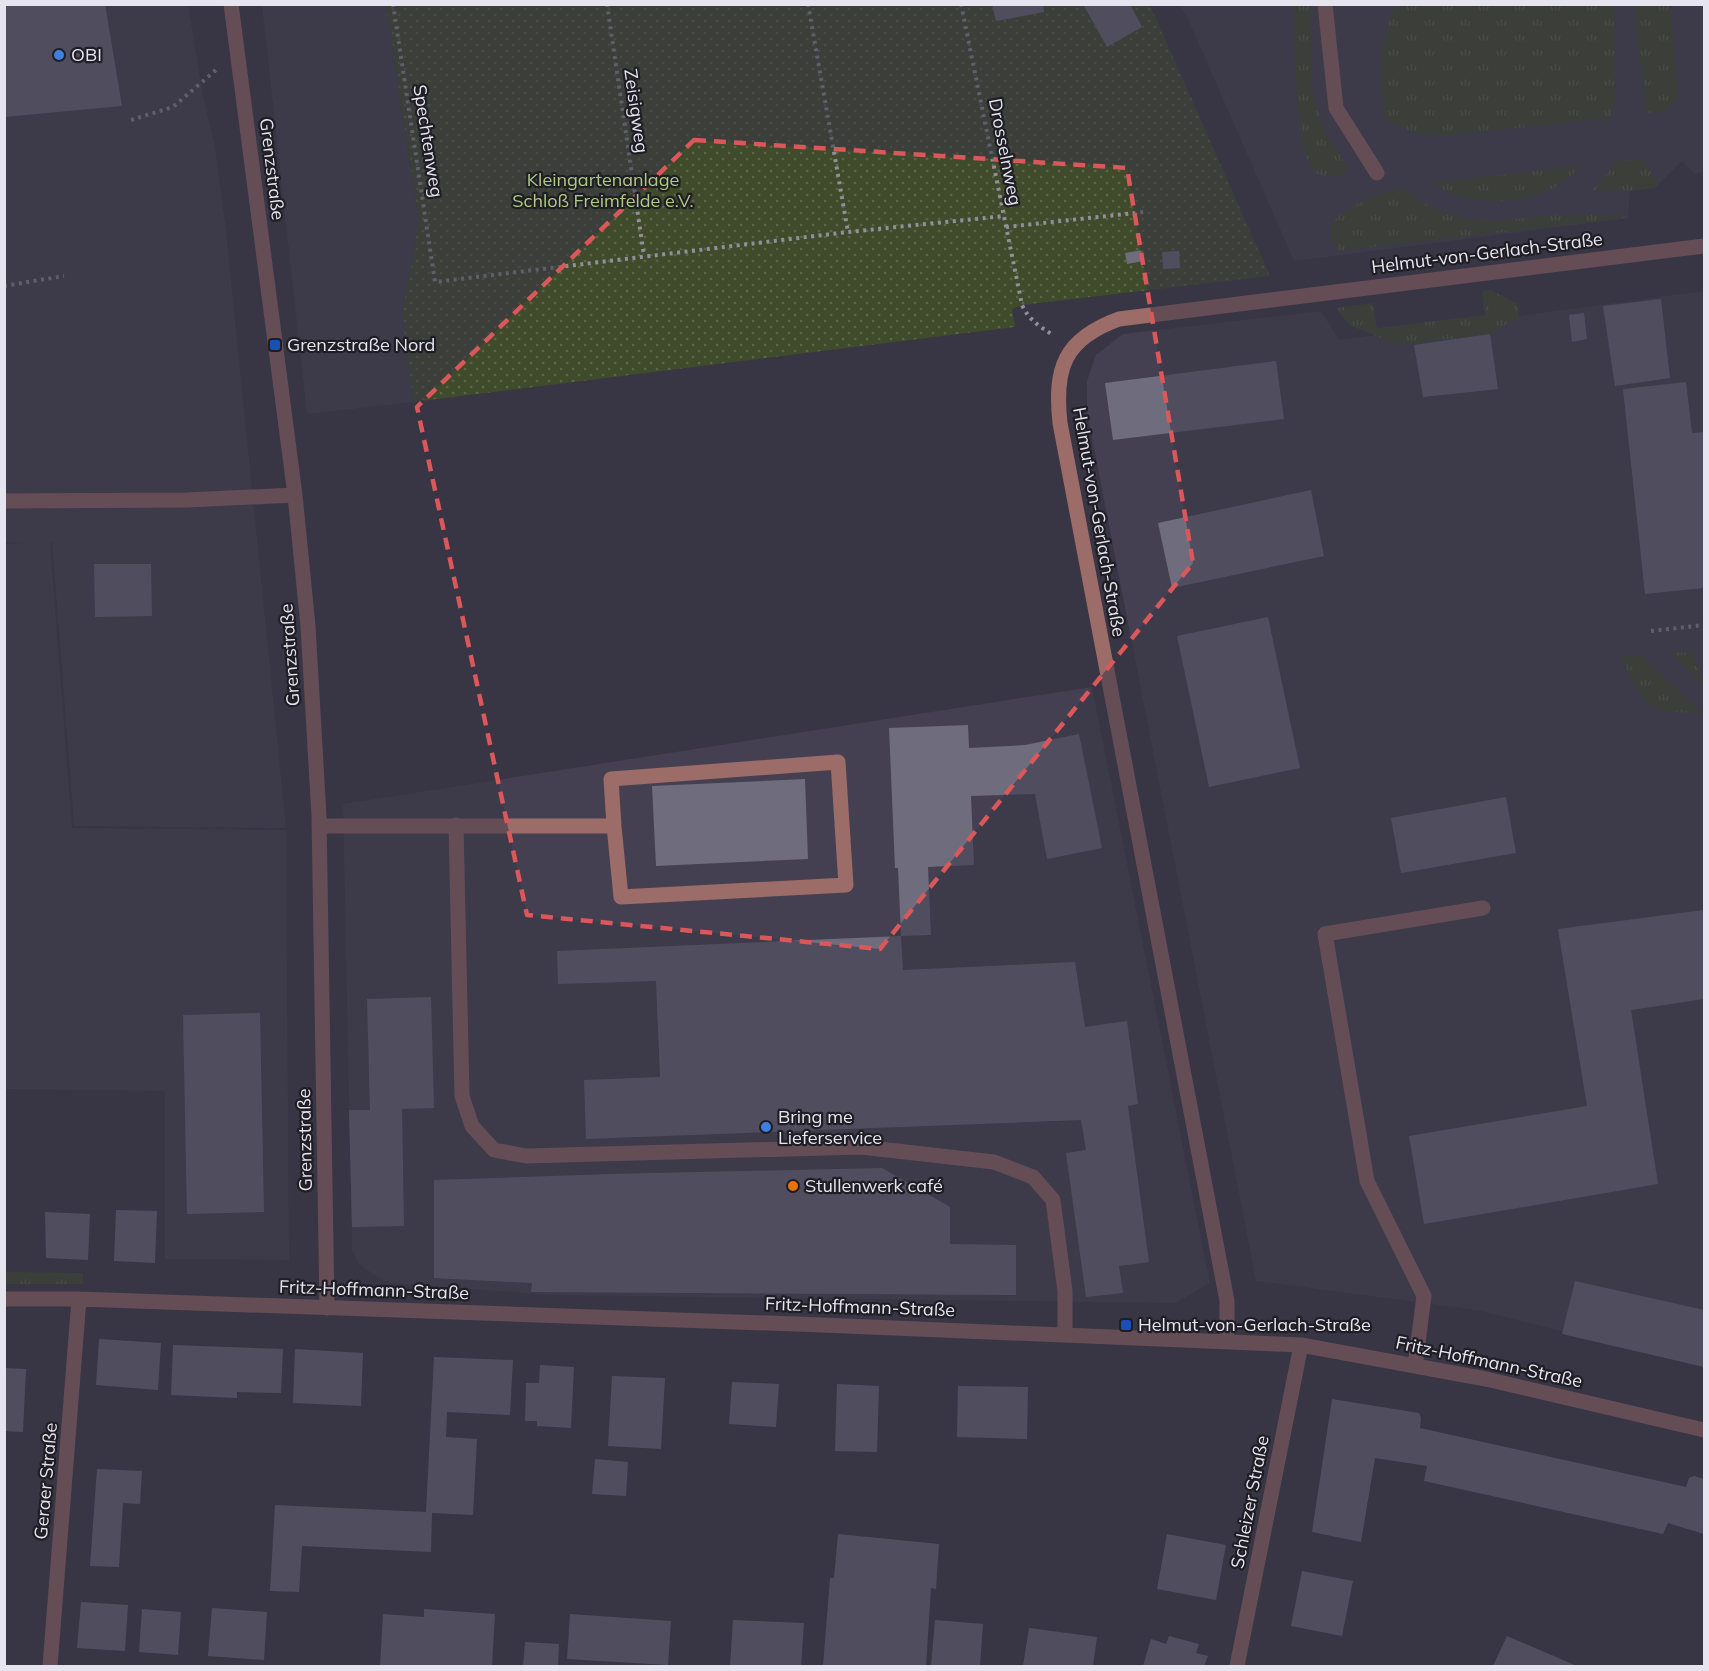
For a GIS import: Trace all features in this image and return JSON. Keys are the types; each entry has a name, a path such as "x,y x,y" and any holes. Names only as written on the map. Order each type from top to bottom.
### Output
{"street":[{"name":"Grenzstraße","path":"231,4 295,495 308,626 319,826 327,1308"},
{"path":"1325,4 1336,108 1377,173"},
{"name":"Helmut-von-Gerlach-Straße","path":"1227,1341 1227,1301 1060,423 1058,380 1064,362 1086,335 1101,325 1119,319 1704,246"},
{"path":"4,501 187,500 295,495"},
{"path":"838,762 846,885 621,897 614,826 611,779 838,762"},
{"path":"456,825 462,1096 472,1126 494,1150 526,1156 861,1147 994,1162 1033,1177 1053,1200 1065,1291 1065,1335"},
{"path":"319,826 614,826"},
{"path":"1415,1366 1424,1296 1367,1181 1325,934 1482,908"},
{"name":"Fritz-Hoffmann-Straße","path":"4,1299 80,1299 1301,1345 1486,1379 1704,1430"},
{"name":"Geraer Straße","path":"50,1666 80,1299"},
{"name":"Schleizer Straße","path":"1237,1666 1301,1345"}],"path":[{"name":"Spechtenweg","path":"393,4 435,282 644,256"},
{"name":"Zeisigweg","path":"607,4 644,256"},
{"path":"808,4 848,232"},
{"name":"Drosselnweg","path":"961,4 1022,305 1027,315 1037,325 1074,348"},
{"path":"131,120 173,107 237,51"},
{"path":"1006,227 1144,212"},
{"path":"644,256 1004,216"},
{"path":"4,286 64,276"},
{"path":"1651,631 1704,625"}],"highlighted area":[{"path":"694,140 1127,168 1193,563 880,949 527,915 417,407"}],"shaded area":[{"path":"5,5 188,5 203,96 215,146 226,231 286,828 74,826 52,543 50,542 72,828 286,830 289,1260 165,1259 165,1091 5,1089 4,544 25,543 4,542"},
{"path":"262,5 386,5 419,222 402,314 413,402 307,414"},
{"path":"1179,5 1704,5 1704,172 1694,174 1682,161 1655,188 1630,191 1628,218 1294,261 1187,17"},
{"path":"1704,291 1704,1367 1477,1310 1256,1281 1087,412 1087,381 1096,355 1123,334 1321,311 1339,340"},
{"path":"1092,687 1210,1283 1176,1303 551,1295 393,1283 380,1279 359,1264 352,1250 343,804"}],"green space":[{"name":"Kleingartenanlage Schloß Freimfelde e.V.","path":"386,5 1150,5 1270,276 1022,305 1012,309 1015,327 413,402 402,314 419,222"},
{"path":"1294,5 1310,5 1313,94 1323,129 1350,170 1337,175 1324,176 1315,172 1308,161 1303,143 1297,93"},
{"path":"1395,5 1614,5 1615,100 1611,118 1443,136 1420,134 1392,123 1385,119 1381,75 1383,47"},
{"path":"1634,5 1670,5 1678,99 1668,109 1661,112 1647,113"},
{"path":"1643,159 1659,183 1655,188 1630,191 1593,190 1617,161"},
{"path":"1583,165 1553,188 1520,199 1487,201 1470,199 1429,183"},
{"path":"1402,187 1426,204 1449,214 1471,219 1493,220 1591,214 1628,218 1338,251 1330,234 1331,226 1337,218 1358,204"},
{"path":"1491,290 1518,304 1519,317 1490,334 1398,345 1349,325 1336,308 1373,303 1377,328 1485,315 1482,291"},
{"path":"1693,652 1700,676 1704,676 1704,685 1669,653"},
{"path":"1621,655 1641,655 1703,713 1670,712 1653,707 1635,687"},
{"path":"5,1272 83,1273 83,1284 5,1284"}],"building":[{"name":"OBI","path":"4,4 105,4 122,106 4,117"},
{"path":"992,4 1043,4 1044,12 996,21"},
{"path":"1083,4 1130,4 1142,27 1107,47"},
{"path":"1143,250 1144,261 1127,264 1125,253"},
{"path":"1179,251 1180,268 1163,269 1162,252"},
{"path":"1661,299 1670,378 1615,386 1603,306"},
{"path":"1584,313 1587,339 1572,342 1569,315"},
{"path":"1490,334 1498,389 1423,397 1414,345"},
{"path":"1276,361 1284,419 1113,440 1105,383"},
{"path":"1686,382 1692,433 1704,432 1704,588 1645,594 1623,389"},
{"path":"1311,490 1324,556 1172,588 1158,523"},
{"path":"94,564 151,564 152,616 95,617"},
{"path":"1268,617 1300,768 1209,787 1177,636"},
{"path":"968,725 969,748 1025,745 1079,734 1102,848 1047,859 1035,794 971,796 974,865 928,867 931,935 901,936 898,868 895,868 889,728"},
{"path":"805,779 808,859 656,866 652,786"},
{"path":"1506,797 1516,853 1401,873 1391,818"},
{"path":"1704,910 1704,999 1631,1010 1658,1184 1424,1224 1409,1136 1587,1106 1558,929"},
{"path":"901,936 903,970 1075,962 1085,1027 1127,1021 1138,1104 1128,1106 1149,1262 1119,1266 1123,1293 1086,1297 1066,1153 1086,1150 1081,1120 586,1139 584,1080 660,1077 656,981 558,984 557,951"},
{"path":"431,997 434,1108 402,1109 404,1226 352,1227 349,1110 370,1110 367,999"},
{"path":"260,1013 264,1212 187,1214 183,1015"},
{"path":"882,1168 950,1207 950,1244 1016,1245 1016,1295 531,1292 532,1283 434,1278 434,1180"},
{"path":"116,1210 157,1211 155,1263 114,1261"},
{"path":"45,1212 90,1214 88,1260 46,1258"},
{"path":"1575,1281 1704,1310 1704,1367 1562,1334"},
{"path":"99,1339 161,1343 158,1390 96,1385"},
{"path":"173,1345 283,1349 281,1393 237,1392 237,1398 171,1395"},
{"path":"295,1349 363,1353 361,1406 293,1403"},
{"path":"434,1357 513,1360 510,1415 447,1412 446,1437 477,1439 473,1515 432,1513 431,1552 302,1546 299,1592 270,1591 275,1505 426,1512"},
{"path":"540,1365 574,1367 571,1428 537,1426 537,1421 525,1421 526,1383 539,1383"},
{"path":"4,1368 26,1369 23,1432 4,1431"},
{"path":"612,1376 665,1378 661,1449 608,1446"},
{"path":"732,1382 779,1384 776,1427 729,1424"},
{"path":"837,1384 879,1386 877,1452 835,1451"},
{"path":"958,1386 1028,1387 1027,1439 957,1437"},
{"path":"1332,1399 1419,1413 1420,1428 1686,1487 1689,1478 1694,1476 1704,1479 1704,1534 1668,1523 1663,1534 1424,1481 1427,1466 1375,1458 1361,1542 1312,1532"},
{"path":"595,1459 628,1462 626,1496 592,1494"},
{"path":"97,1469 142,1471 140,1504 123,1503 119,1567 90,1566"},
{"path":"838,1534 939,1544 936,1589 931,1588 926,1666 823,1666 830,1578 834,1578"},
{"path":"1167,1534 1226,1545 1216,1600 1157,1589"},
{"path":"1302,1571 1353,1581 1342,1636 1291,1626"},
{"path":"81,1602 128,1605 125,1651 77,1648"},
{"path":"212,1608 267,1612 264,1660 208,1656"},
{"path":"142,1609 181,1612 178,1655 139,1652"},
{"path":"424,1609 495,1614 492,1666 380,1666 383,1614 424,1617"},
{"path":"570,1614 671,1621 668,1665 567,1659"},
{"path":"733,1620 804,1623 801,1666 730,1666"},
{"path":"935,1620 983,1624 980,1666 931,1666"},
{"path":"1029,1628 1097,1637 1093,1666 1023,1666"},
{"path":"1169,1636 1199,1644 1196,1653 1208,1656 1204,1666 1143,1666 1151,1639 1166,1644"},
{"path":"1507,1636 1577,1666 1493,1666"},
{"path":"525,1642 559,1644 558,1666 523,1666"}],"place":[{"name":"OBI","path":"59,55"},
{"name":"Grenzstraße Nord","path":"275,345"},
{"name":"Bring me Lieferservice","path":"766,1127"},
{"name":"Stullenwerk café","path":"793,1186"},
{"name":"Helmut-von-Gerlach-Straße","path":"1126,1325"}]}
